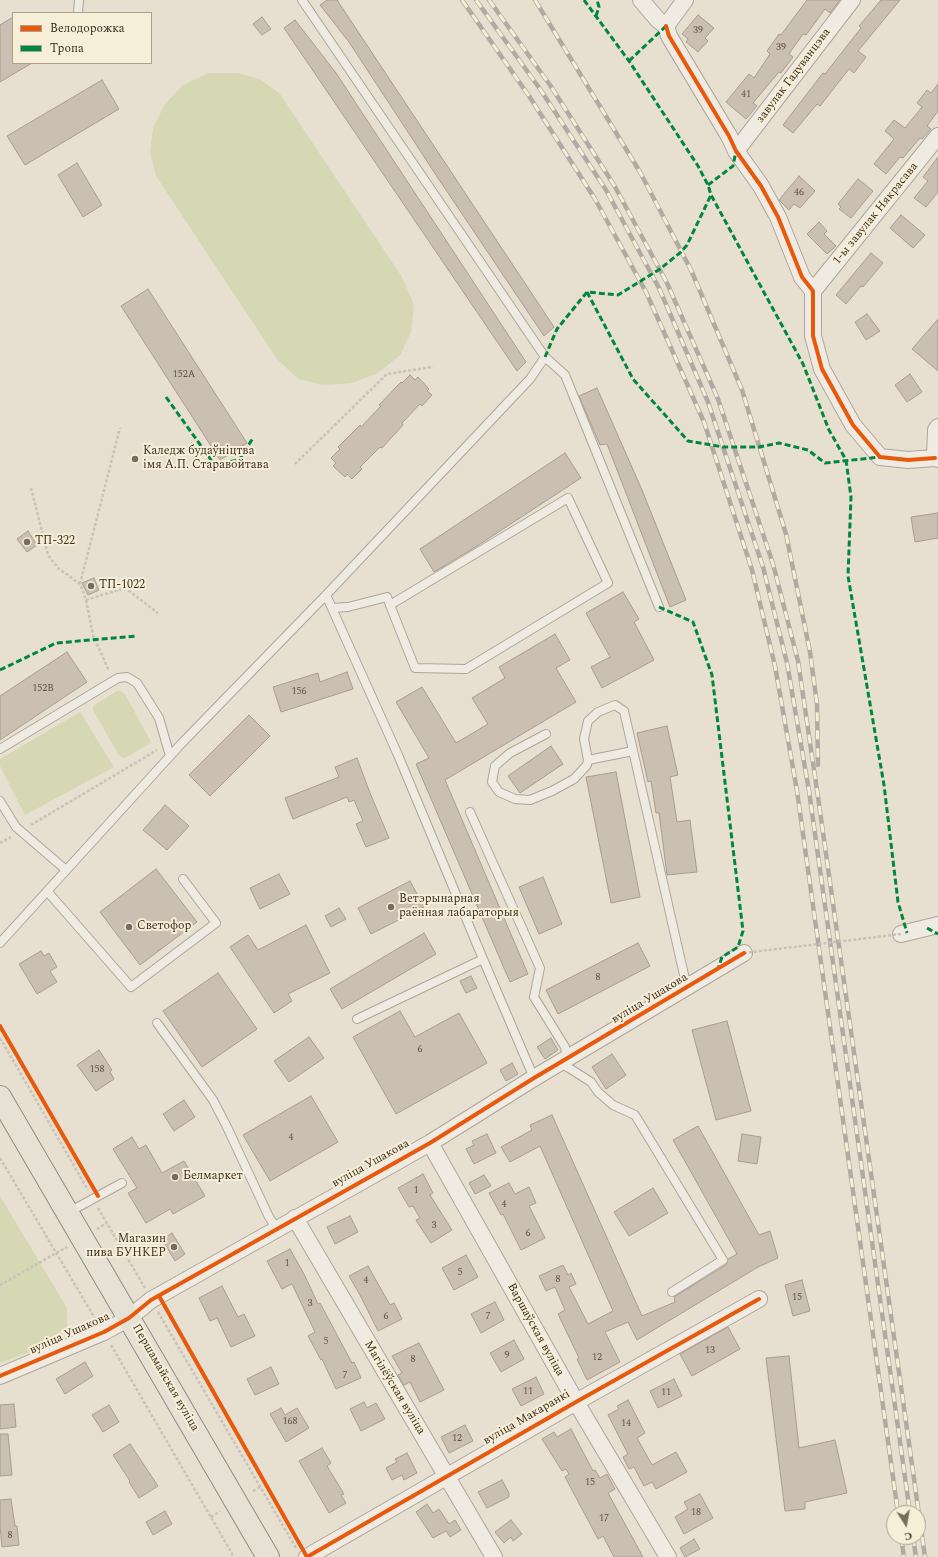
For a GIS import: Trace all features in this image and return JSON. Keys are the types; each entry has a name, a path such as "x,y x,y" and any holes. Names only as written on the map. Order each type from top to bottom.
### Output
{"main road":[{"name":"Першамайская вуліца","path":"0,1097 268,1557"}],"street":[{"path":"641,0 658,20 666,26 669,36 730,136 736,151 760,186 778,217 802,277 813,291 813,336 822,369 853,424 880,457 908,460 937,459 936,430 938,427"},
{"path":"666,26 685,0"},
{"name":"завулак Гадуванцэва","path":"736,151 852,0"},
{"name":"1-ы завулак Някрасава","path":"813,291 938,136"},
{"path":"901,934 938,925"},
{"name":"вуліца Ушакова","path":"0,1376 104,1332 129,1318 151,1300 430,1143 534,1078 744,954"},
{"name":"Варшаўская вуліца","path":"430,1143 576,1402 668,1557"},
{"name":"Магілёўская вуліца","path":"295,1218 370,1349 494,1557"},
{"name":"вуліца Макаранкі","path":"307,1557 576,1402 759,1299"}],"lane":[{"path":"78,12 79,0"},
{"path":"302,0 545,356 565,375 659,607"},
{"path":"0,943 170,756 326,596 530,379 545,356"},
{"path":"332,608 348,607 387,597 390,605 415,668 466,669 608,583 568,498 390,605"},
{"path":"326,596 398,755 482,959 534,1078"},
{"path":"0,749 114,680 126,676 137,683 159,718 170,756"},
{"path":"546,734 510,753 495,766 492,782 499,792 515,799 530,800 552,791 574,779 586,765 588,760 584,739 588,721 598,712 615,705 624,711 687,988"},
{"path":"588,760 633,751"},
{"path":"0,801 16,827 66,870"},
{"path":"470,812 540,968 534,997 565,1046 564,1061 570,1068 591,1082 598,1092 613,1105 635,1115 723,1260 672,1292"},
{"path":"47,891 131,987 216,923 184,879"},
{"path":"357,1019 482,959"},
{"path":"157,1023 213,1100 269,1217 277,1229"},
{"path":"68,1213 122,1183"}],"path":[{"path":"295,464 387,374 432,367"},
{"path":"80,584 120,428"},
{"path":"31,488 48,555 58,568 80,584 86,600 93,636 114,680"},
{"path":"86,600 125,588 158,613"},
{"path":"0,843 166,745"},
{"path":"744,954 901,934"},
{"path":"0,1158 104,1332 234,1557"},
{"path":"97,1229 107,1224"},
{"path":"0,1285 67,1247"},
{"path":"253,1492 260,1487"},
{"path":"211,1517 221,1511"},
{"path":"283,1516 307,1557"}],"green space":[{"path":"209,73 238,73 260,79 280,94 402,277 414,305 411,332 400,355 378,373 352,383 323,385 298,379 277,359 156,176 150,152 153,128 165,104 183,85"},
{"path":"117,691 121,691 125,694 150,740 150,743 146,746 125,758 122,758 118,754 93,710 93,706"},
{"path":"80,712 114,767 25,815 0,766 0,759"},
{"path":"0,1196 67,1308 67,1327 30,1352 0,1363"}],"building":[{"path":"327,0 337,0 554,327 544,336 349,42 320,5"},
{"path":"807,0 840,0 830,13 825,9 806,35 803,34 789,54 793,57 781,73 779,72 753,103 757,106 746,119 726,102 749,74 754,78 770,54 767,51"},
{"path":"881,0 900,0 858,51 866,57 854,73 849,69 820,106 817,104 793,133 783,125 823,73 825,74 861,28 859,26"},
{"path":"698,15 714,28 705,38 708,41 698,52 686,42 688,39 682,34"},
{"path":"262,17 271,29 262,35 253,24"},
{"path":"12,18 12,64 30,64 0,82 0,25"},
{"path":"295,20 336,73 526,362 517,371 284,28"},
{"path":"102,80 119,109 25,165 7,136"},
{"path":"938,84 938,111 927,126 931,129 922,139 920,138 903,158 900,157 886,174 874,164 894,139 885,131 894,120 905,128 922,107 917,103 927,90 931,93"},
{"path":"938,157 938,192 926,207 914,198 928,181 923,177"},
{"path":"77,163 102,205 83,217 58,175"},
{"path":"799,176 815,191 800,208 794,204 789,210 779,200"},
{"path":"858,179 873,191 851,218 839,209 841,207 838,204"},
{"path":"901,215 925,235 913,248 890,228"},
{"path":"819,222 827,231 824,234 836,246 827,254 807,234"},
{"path":"871,253 883,263 863,287 861,286 846,304 836,295"},
{"path":"148,289 247,443 220,460 121,306"},
{"path":"867,314 880,331 866,340 855,322"},
{"path":"938,319 938,371 912,349"},
{"path":"910,374 922,392 907,402 895,385"},
{"path":"410,375 415,380 418,377 429,389 427,391 432,395 422,406 420,404 402,423 403,425 382,448 380,447 360,467 362,469 352,479 347,474 345,477 333,466 336,463 331,458 340,449 338,447 360,425 361,427 381,406 379,405 401,382 402,383"},
{"path":"597,388 642,490 686,600 670,607 607,444 600,445 579,396"},
{"path":"565,453 581,478 477,546 434,572 420,549"},
{"path":"938,513 938,538 915,542 911,517"},
{"name":"ТП-322","path":"28,531 37,545 27,552 17,539"},
{"name":"ТП-1022","path":"94,578 99,590 88,595 82,583"},
{"path":"623,592 639,619 634,622 654,660 602,688 591,667 610,657 586,613"},
{"path":"555,634 570,660 556,668 576,702 445,780 528,974 510,982 416,764 429,758 396,702 422,687 456,743 488,724 472,698 505,678 499,667"},
{"path":"67,652 87,682 0,740 0,696"},
{"path":"347,672 353,689 281,712 273,687 318,673 320,682"},
{"path":"249,715 270,736 210,796 189,775"},
{"path":"667,726 678,775 670,777 677,822 690,820 697,872 667,875 659,813 656,813 651,781 648,782 637,733"},
{"path":"551,746 563,764 520,793 508,776"},
{"path":"357,758 389,838 366,847 356,824 363,821 354,800 349,802 347,797 293,819 285,798 339,777 335,767"},
{"path":"616,772 640,897 611,903 586,777"},
{"path":"165,805 189,826 167,850 143,830"},
{"path":"156,869 197,922 140,965 100,912"},
{"path":"279,874 290,894 260,909 250,888"},
{"path":"543,877 562,924 539,934 519,887"},
{"name":"Ветэрынарная раённая лабараторыя","path":"410,881 424,907 371,934 358,908"},
{"path":"339,908 346,919 331,927 325,916"},
{"path":"306,925 330,973 288,994 292,1001 274,1013 230,947 248,935 258,950"},
{"path":"424,933 436,954 342,1009 330,989"},
{"path":"638,943 650,966 558,1014 546,990"},
{"path":"41,951 44,956 49,953 57,967 50,971 57,982 37,994 19,964"},
{"path":"218,973 257,1029 202,1067 163,1011"},
{"path":"471,976 477,988 466,993 460,981"},
{"path":"400,1011 415,1037 459,1013 487,1063 396,1114 353,1037"},
{"path":"727,1021 751,1111 716,1120 692,1030"},
{"path":"309,1037 324,1058 289,1082 274,1061"},
{"path":"551,1038 558,1050 545,1059 537,1047"},
{"path":"99,1050 112,1070 110,1072 114,1079 96,1091 77,1065"},
{"path":"612,1054 626,1075 606,1089 592,1067"},
{"path":"512,1063 518,1074 506,1081 500,1070"},
{"path":"311,1096 338,1142 270,1181 243,1135"},
{"path":"184,1100 195,1117 174,1131 163,1114"},
{"path":"552,1115 642,1316 675,1302 674,1297 726,1265 728,1259 737,1254 673,1140 698,1126 759,1235 770,1231 778,1258 758,1267 637,1340 628,1322 605,1332 620,1362 587,1380 577,1359 579,1358 558,1314 565,1310 555,1287 546,1291 539,1276 563,1265 568,1275 571,1273 576,1284 569,1287 588,1324 613,1311 540,1146 510,1162 501,1147 532,1130 530,1125"},
{"path":"487,1134 496,1153 474,1164 466,1149 474,1145 472,1141"},
{"path":"742,1134 761,1137 757,1164 738,1161"},
{"name":"Белмаркет","path":"132,1137 139,1149 146,1145 162,1173 184,1161 205,1196 173,1214 170,1209 146,1223 128,1193 137,1188 113,1149"},
{"path":"423,1174 433,1193 430,1195 452,1230 431,1243 416,1220 420,1218 413,1206 409,1207 398,1188"},
{"path":"484,1175 491,1186 475,1194 469,1183"},
{"path":"509,1183 515,1194 529,1187 536,1203 529,1206 545,1238 521,1250 503,1214 501,1215 489,1193"},
{"path":"653,1188 668,1213 629,1236 614,1212"},
{"path":"350,1216 358,1232 335,1244 327,1227"},
{"name":"Магазин пива БУНКЕР","path":"172,1233 185,1254 175,1261 162,1239"},
{"path":"290,1249 318,1304 320,1303 352,1363 354,1362 361,1378 336,1389 322,1359 321,1360 308,1336 315,1332 292,1284 282,1289 267,1261"},
{"path":"466,1255 478,1277 454,1290 442,1268"},
{"path":"368,1266 390,1305 394,1303 402,1319 378,1331 349,1276"},
{"path":"802,1280 810,1311 793,1316 785,1285"},
{"path":"222,1286 238,1317 244,1314 255,1336 231,1347 217,1318 210,1321 199,1298"},
{"path":"495,1302 504,1320 481,1333 471,1314"},
{"path":"728,1327 740,1349 692,1376 680,1354"},
{"path":"514,1340 524,1359 501,1372 490,1353"},
{"path":"419,1343 444,1390 420,1402 410,1382 404,1385 398,1375 402,1373 392,1356"},
{"path":"789,1356 799,1448 835,1440 847,1493 805,1502 805,1509 785,1511 766,1358"},
{"path":"85,1362 93,1376 65,1394 56,1379"},
{"path":"271,1367 279,1384 255,1395 247,1379"},
{"path":"536,1377 544,1394 521,1406 512,1389"},
{"path":"674,1379 682,1396 658,1408 650,1391"},
{"path":"628,1400 645,1433 637,1438 652,1465 676,1452 687,1472 656,1489 652,1482 644,1486 634,1467 629,1469 623,1457 628,1454 608,1415 619,1409 617,1406"},
{"path":"364,1402 367,1408 376,1403 385,1419 361,1431 350,1409"},
{"path":"14,1404 16,1427 0,1429 0,1405"},
{"path":"109,1405 119,1422 103,1432 92,1415"},
{"path":"281,1408 285,1415 297,1408 309,1428 286,1442 270,1414"},
{"path":"465,1425 473,1441 449,1453 441,1437"},
{"path":"571,1429 593,1471 595,1470 600,1478 607,1474 615,1489 608,1493 643,1557 614,1557 603,1536 598,1539 565,1477 569,1474 566,1469 562,1471 542,1439 554,1432 557,1437"},
{"path":"0,1434 8,1434 12,1475 0,1476"},
{"path":"130,1444 158,1486 139,1498 113,1455"},
{"path":"322,1448 331,1463 327,1466 344,1494 341,1495 346,1503 329,1513 299,1461"},
{"path":"407,1453 417,1473 404,1480 402,1475 392,1480 386,1468 397,1462 395,1459"},
{"path":"502,1480 509,1493 509,1497 487,1508 478,1492"},
{"path":"700,1494 713,1518 684,1534 675,1517 688,1509 684,1502"},
{"path":"11,1499 15,1526 17,1526 19,1545 2,1547 0,1500"},
{"path":"427,1504 433,1513 439,1509 449,1524 455,1520 461,1530 450,1537 446,1531 433,1538 416,1512"},
{"path":"165,1511 172,1524 153,1535 146,1522"},
{"path":"511,1520 522,1534 513,1541 511,1537 504,1543 495,1532"},
{"path":"694,1539 700,1549 685,1557 680,1548"}],"railway":[{"path":"462,0 529,96 595,199 646,292 704,422 752,570 775,666 797,791 897,1505"},
{"path":"476,0 540,89 606,190 659,288 708,402 763,567 787,663 809,791 909,1505"},
{"path":"489,0 550,85 614,185 667,283 718,399 773,564 798,661 925,1557"},
{"path":"535,0 640,172 691,270 742,390 786,534 810,652 817,704 818,765"},
{"path":"902,1545 904,1557"},
{"path":"914,1545 916,1557"}],"marked path":[{"path":"584,0 629,61 698,166 708,185 711,195 803,364 829,430 846,460 851,497 848,576 884,785 898,902 907,933"},
{"path":"596,16 599,7 597,0"},
{"path":"629,61 666,26"},
{"path":"708,185 733,166 736,151"},
{"path":"545,357 557,329 587,292 618,295 660,269 681,252 687,245 711,195"},
{"path":"587,292 633,379 688,441 723,447 759,447 779,443 808,450 825,463 880,457"},
{"path":"166,397 214,464 239,460 253,438"},
{"path":"659,607 693,622 712,675 743,931 738,947 722,957 718,969"},
{"path":"0,670 56,643 137,636"},
{"path":"927,928 938,934"}],"cycle path":[{"path":"666,26 669,36 729,136 736,151 761,186 778,217 802,277 813,291 813,336 822,369 853,425 880,457 908,460 935,458"},
{"path":"0,1376 104,1332 129,1318 151,1300 430,1143 534,1078 744,953"},
{"path":"0,1026 98,1196"},
{"path":"159,1296 307,1557"},
{"path":"307,1557 576,1402 759,1299"}],"place":[{"name":"Каледж будаўніцтва імя А.П. Старавойтава","path":"135,459"},
{"name":"ТП-322","path":"27,542"},
{"name":"ТП-1022","path":"91,586"},
{"name":"Ветэрынарная раённая лабараторыя","path":"391,907"},
{"name":"Светофор","path":"129,927"},
{"name":"Белмаркет","path":"175,1177"},
{"name":"Магазин пива БУНКЕР","path":"174,1247"}]}
